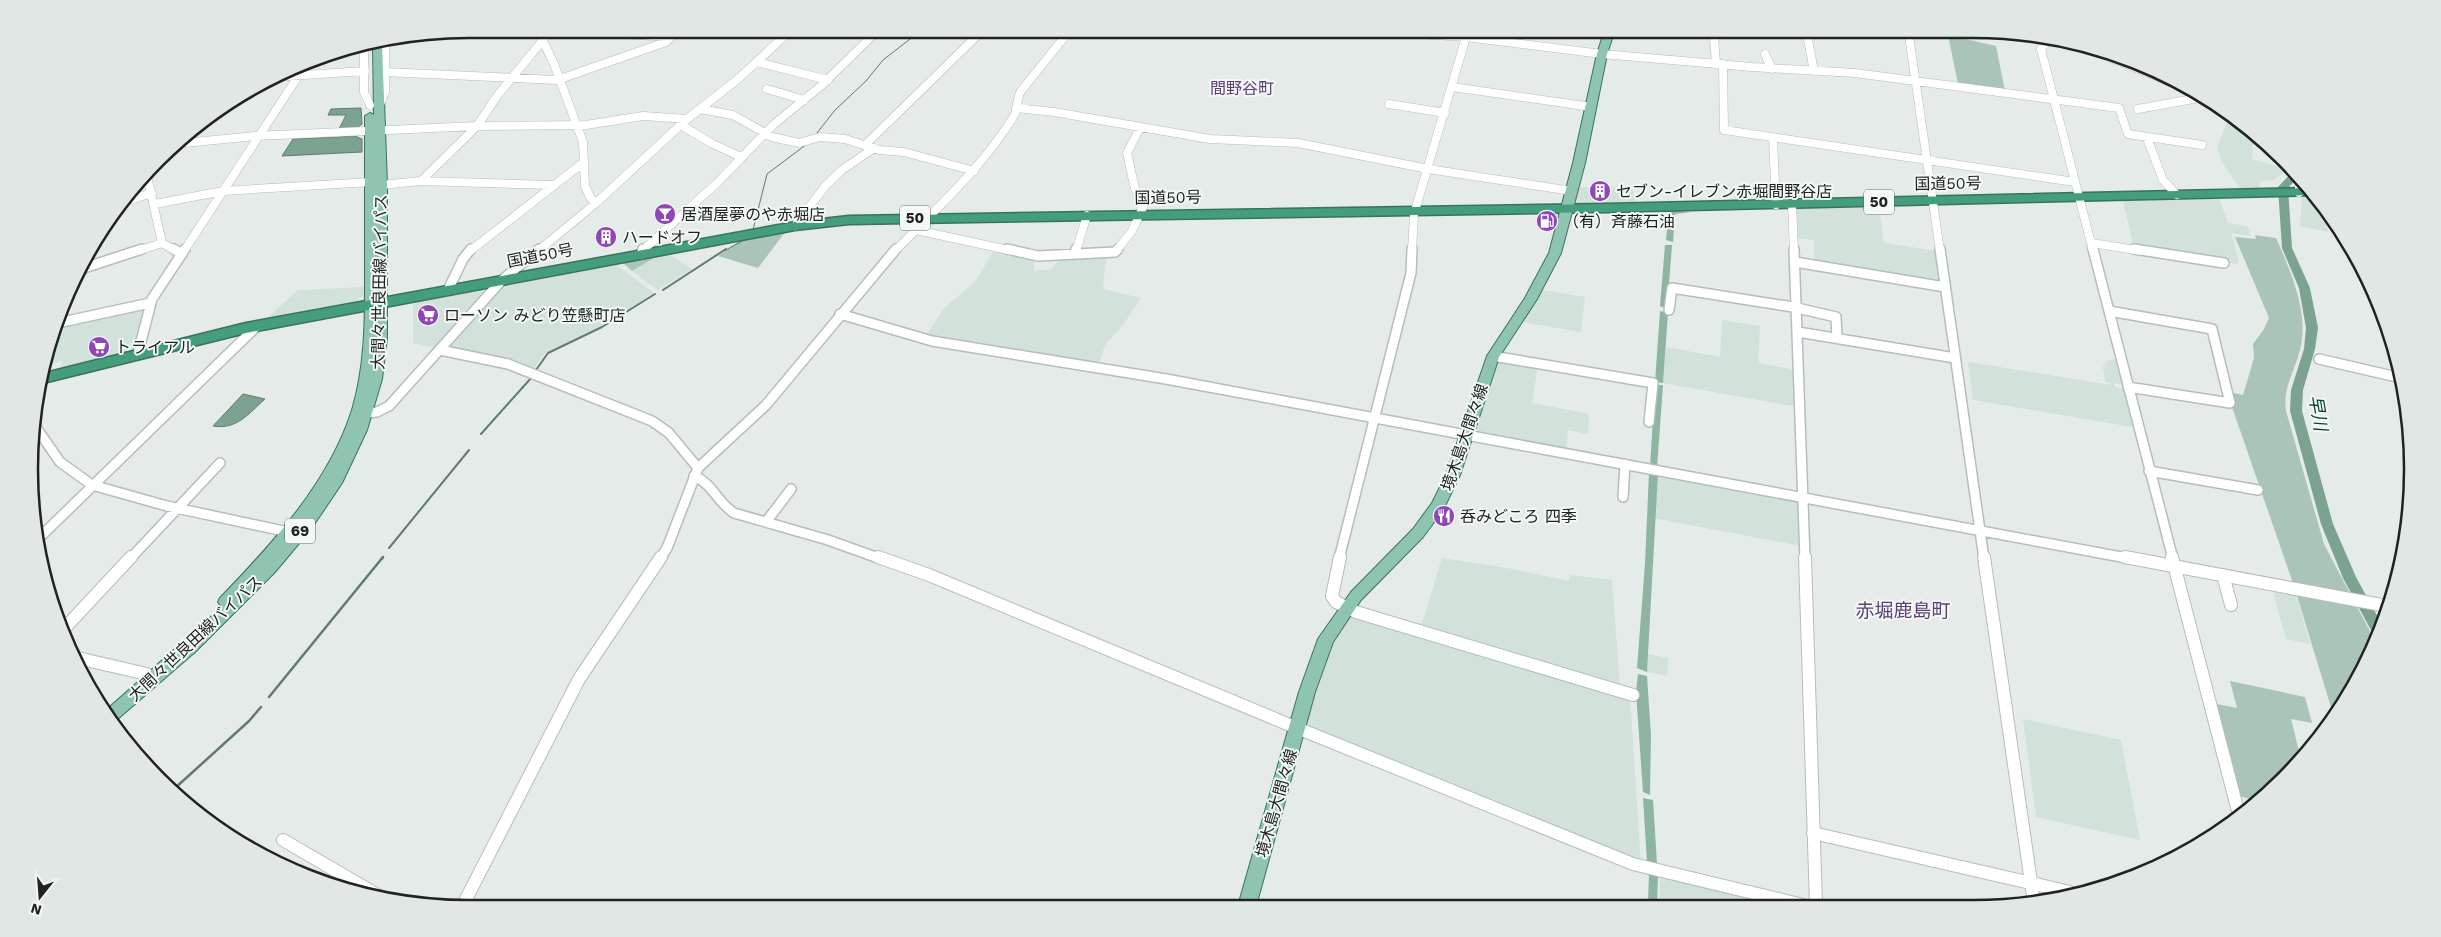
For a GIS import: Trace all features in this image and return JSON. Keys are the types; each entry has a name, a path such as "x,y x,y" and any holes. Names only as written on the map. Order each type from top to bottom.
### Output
{"highway":[{"name":"国道50号","path":"48,377 138,353 257,326 795,226 849,220 1567,209 2277,193 2300,189"}],"main road":[{"name":"境木島大間々線","path":"1250,900 1316,664 1333,627 1347,608 1429,521 1448,488 1493,356 1531,299 1552,260 1572,191 1607,38"},
{"name":"大間々世良田線バイパス","path":"114,713 227,613 286,550 343,468 366,413 379,364 374,131 378,47"},
{"name":"大間々世良田線バイパス","path":"370,49 375,106"},
{"name":"大間々世良田線バイパス","path":"109,707 229,598 288,532 320,488 347,438 357,413 370,356 377,303"}],"street":[{"path":"421,181 477,126 497,96 546,38"},
{"path":"384,72 560,79 666,42 672,38"},
{"path":"366,413 377,412 389,406 502,280 596,203 684,122 757,62 782,38"},
{"path":"641,254 642,250 708,192 765,134 828,80 870,38"},
{"path":"795,226 826,185 870,147 975,38"},
{"path":"466,900 579,679 667,548 696,472 766,405 886,260 974,170 1013,116 1016,101 1021,91 1064,38"},
{"path":"1466,38 1416,211 1411,273 1331,592 1336,602 1347,608 1633,695"},
{"path":"1474,38 1602,54 1854,73 2119,108 2128,134 2202,145"},
{"path":"1715,38 1719,63 1723,129 2075,182"},
{"path":"1808,38 1814,71"},
{"path":"1909,38 2033,895"},
{"path":"542,44 550,53 582,141 589,196 596,203"},
{"path":"2045,44 2040,49 2092,243 2149,471 2237,808"},
{"path":"364,50 365,96 375,106 385,99 384,46"},
{"path":"1766,54 1772,68"},
{"path":"757,62 828,80"},
{"path":"138,353 150,303 301,71"},
{"path":"290,76 365,71"},
{"path":"1452,87 1592,107"},
{"path":"766,89 804,100"},
{"path":"2138,109 2194,99"},
{"path":"1389,104 1445,113"},
{"path":"1016,108 1054,112 1210,139 1298,143 1428,169 1572,191"},
{"path":"700,109 732,115 765,134 799,142 822,137 845,139 870,147 904,152 974,170"},
{"path":"185,143 259,136 477,126 575,126 643,116 684,122 711,143 741,157"},
{"path":"916,230 1032,256 1048,257 1115,252 1125,242 1141,215 1143,204 1135,193 1134,177 1127,153 1140,128"},
{"path":"1773,138 1776,204"},
{"path":"2147,138 2163,180 2177,195"},
{"path":"448,290 463,259 473,247 584,162"},
{"path":"148,180 155,204 162,243"},
{"path":"155,204 222,191 421,181 552,185"},
{"path":"132,199 152,193"},
{"path":"1792,204 1798,332 1812,833 1816,900"},
{"path":"1075,254 1087,216"},
{"path":"88,267 162,243 182,254"},
{"path":"2092,243 2224,263"},
{"path":"1795,262 1945,286"},
{"path":"1669,310 1672,288 1797,308 1836,317 1837,338"},
{"path":"63,322 150,303"},
{"path":"2109,311 2212,329 2230,403 2128,387"},
{"path":"840,314 932,341 1166,379 2381,605"},
{"path":"43,534 257,326"},
{"path":"1798,332 1955,358"},
{"path":"440,350 508,364 652,422 669,433 696,472 730,511 828,540 930,575 1297,728 1633,864 1782,900"},
{"path":"1493,356 1652,383 1649,422"},
{"path":"2319,359 2393,376"},
{"path":"39,432 60,462 92,485 177,509 288,532"},
{"path":"67,626 220,463"},
{"path":"1623,497 1624,464"},
{"path":"2149,471 2258,490"},
{"path":"766,522 791,489"},
{"path":"2223,575 2231,606"},
{"path":"83,660 147,674"},
{"path":"1812,833 2061,890"},
{"path":"282,840 362,886"}],"shaded area":[{"path":"1949,38 1961,38 1996,46 2005,91 1958,84"},
{"path":"361,108 362,124 356,129 339,129 346,115 328,115 331,109"},
{"path":"2227,121 2259,146 2253,144 2252,159 2280,167 2285,172 2274,180 2261,181 2259,183 2260,189 2241,190 2222,162 2217,147"},
{"path":"355,136 362,139 362,152 282,156 293,139"},
{"path":"1577,187 1632,188 1637,205 1575,205"},
{"path":"2302,196 2306,196 2325,220 2328,232 2300,226"},
{"path":"2219,199 2228,223 2247,226 2251,236 2231,233 2239,262 2236,264 2134,248 2123,201"},
{"path":"1879,207 1884,243 1937,251 1941,284 1814,264 1814,240 1796,238 1796,208"},
{"path":"1669,211 1691,212 1675,214 1673,242 1666,240"},
{"path":"786,231 758,268 718,256 739,241"},
{"path":"2255,235 2276,238 2296,290 2300,304 2303,331 2299,353 2286,393 2286,411 2324,544 2371,633 2346,684 2331,708 2294,586 2232,407 2229,392 2243,395 2254,358 2253,344 2264,329 2269,318 2235,237 2256,239"},
{"path":"738,240 654,258 632,271 623,263"},
{"path":"1665,245 1672,245 1667,309 1660,306"},
{"path":"994,250 1033,257 1034,271 1051,269 1062,257 1109,253 1105,265 1103,289 1141,298 1123,325 1105,345 1099,364 925,337 945,307 975,282"},
{"path":"670,255 692,269 658,290 632,271 654,258"},
{"path":"615,264 654,293 607,323 545,353 533,370 448,348 504,286"},
{"path":"364,287 364,294 354,303 266,319 298,290"},
{"path":"483,287 482,297 439,345 434,347 413,343 413,301"},
{"path":"1542,290 1585,297 1581,332 1521,322"},
{"path":"145,307 134,350 61,370 62,361 50,364 62,324"},
{"path":"1660,311 1668,313 1663,383 1655,382"},
{"path":"1722,320 1760,326 1758,363 1796,370 1798,407 1663,383 1666,347 1720,357"},
{"path":"2118,358 2124,385 2114,383 2114,386 2124,390 2133,427 1973,400 1968,362 2111,385 2111,383 2105,382 2103,367 2106,361"},
{"path":"1497,359 1538,365 1532,403 1589,414 1588,434 1568,430 1566,451 1472,432"},
{"path":"1655,385 1663,385 1657,468 1650,467"},
{"path":"243,394 265,399 242,420 229,426 213,426"},
{"path":"1649,472 1658,473 1647,672 1637,668 1645,564"},
{"path":"1658,473 1799,500 1801,546 1654,518"},
{"path":"1442,558 1507,568 1569,581 1570,575 1612,580 1620,687 1421,627"},
{"path":"2272,588 2295,592 2310,644 2286,639"},
{"path":"1349,616 1629,697 1641,864 1302,726 1327,651"},
{"path":"1648,654 1668,658 1667,676 1647,672"},
{"path":"1638,674 1647,676 1651,735 1650,795 1643,792 1636,692"},
{"path":"2230,681 2305,697 2312,723 2291,719 2299,751 2250,799 2238,796 2212,703 2237,708"},
{"path":"2023,719 2121,740 2140,840 2036,817"},
{"path":"1643,798 1653,800 1657,864 1647,862"},
{"path":"1649,874 1658,876 1657,900 1648,900"},
{"path":"1660,877 1762,900 1659,900"}],"waterway":[{"path":"817,133 835,110 866,81 883,60 911,38"},
{"path":"753,230 767,174 807,144"},
{"name":"早川","path":"2291,178 2283,187 2285,240 2288,252 2305,288 2312,328 2309,349 2297,390 2296,411 2327,524 2350,578 2375,624"},
{"path":"724,251 746,239"},
{"path":"663,290 726,249"},
{"path":"536,370 548,353 602,327 655,294"},
{"path":"481,434 532,377"},
{"path":"389,548 469,450"},
{"path":"269,697 383,557 382,559"},
{"path":"177,786 249,721 261,707"}],"place":[{"name":"セブン-イレブン赤堀間野谷店","path":"1600,191"},
{"name":"居酒屋夢のや赤堀店","path":"665,214"},
{"name":"（有）斉藤石油","path":"1547,221"},
{"name":"ハードオフ","path":"606,237"},
{"name":"ローソン みどり笠懸町店","path":"428,315"},
{"name":"トライアル","path":"99,347"},
{"name":"呑みどころ 四季","path":"1444,516"}],"district":[{"name":"間野谷町","path":"1242,88"},
{"name":"赤堀鹿島町","path":"1903,610"}]}
